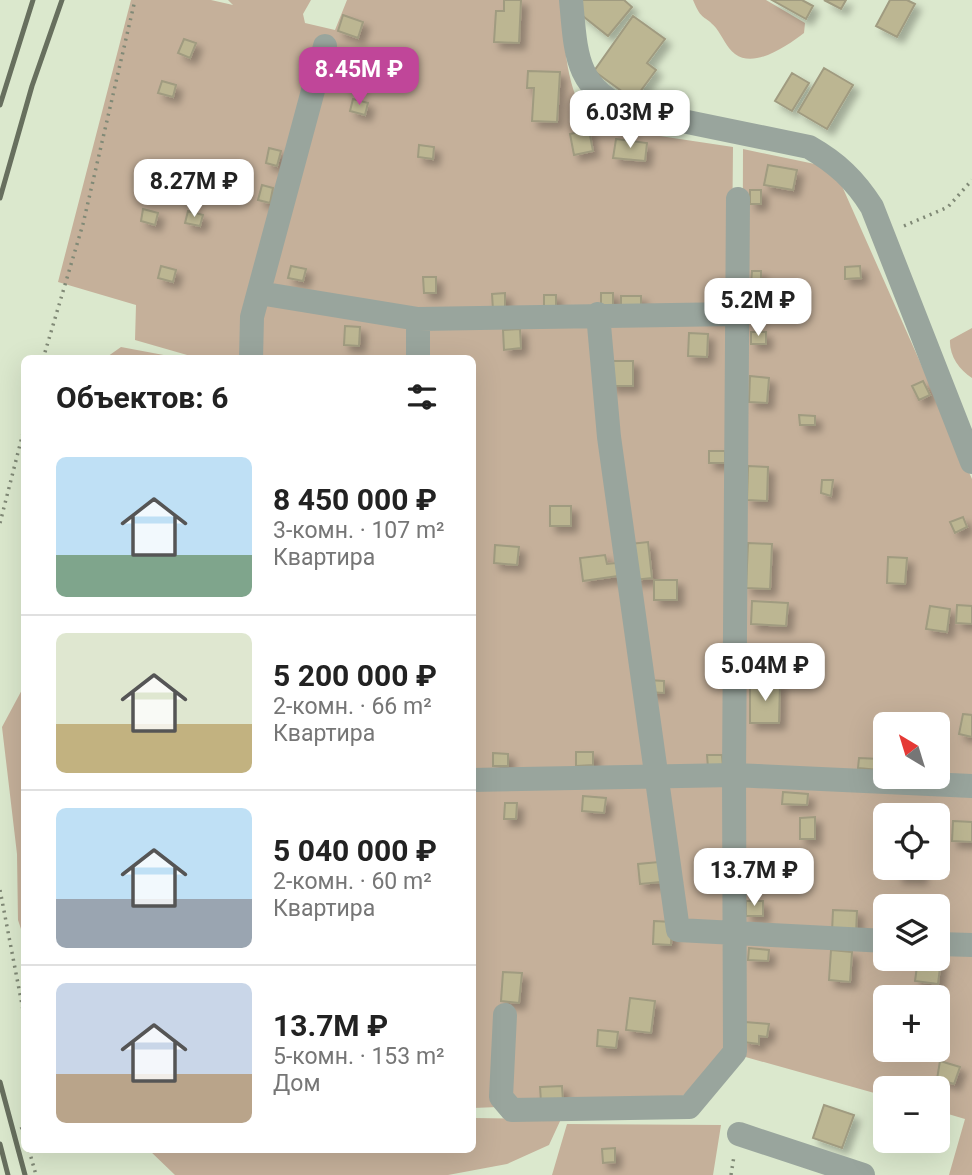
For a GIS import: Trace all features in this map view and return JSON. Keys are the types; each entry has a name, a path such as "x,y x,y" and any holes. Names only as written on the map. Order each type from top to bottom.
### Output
{"street":[{"path":"571,0 576,54 584,76 599,94 629,110 809,147 834,161 856,183 883,235 972,462"},
{"path":"251,355 251,317 325,46"},
{"path":"505,1015 501,1097 512,1110 689,1107 735,1052 738,199"},
{"path":"259,293 418,319 598,314 737,314"},
{"path":"598,314 609,437 678,930 873,940"},
{"path":"418,319 418,355"},
{"path":"476,780 734,775 972,786"},
{"path":"950,944 972,945"},
{"path":"739,1134 863,1175"}],"path":[{"path":"44,355 83,224 135,0"},
{"path":"883,235 948,207 972,180"},
{"path":"0,523 21,441"},
{"path":"0,890 21,1000"},
{"path":"30,1153 36,1175"}],"shaded area":[{"path":"131,0 211,0 233,5 228,0 311,0 303,14 305,23 335,30 347,0 562,0 565,50 571,82 583,112 593,126 733,147 727,772 476,773 476,355 187,355 135,340 136,305 58,282"},
{"path":"693,0 766,0 805,23 804,33 771,54 752,59 743,58 729,48 716,28 701,15"},
{"path":"743,149 834,168 972,479 972,776 950,775 950,712 873,712 873,772 741,766"},
{"path":"972,328 972,378 956,362 950,340"},
{"path":"121,347 164,355 110,355"},
{"path":"21,692 21,929 18,920 17,854 2,727"},
{"path":"725,782 729,1054 678,1100 476,1108 476,784"},
{"path":"740,782 972,797 972,1175 949,1175 965,1119 950,1115 950,1076 873,1076 873,1093 742,1056"},
{"path":"476,1118 561,1119 549,1145 507,1164 448,1175 175,1175 152,1153 476,1153"},
{"path":"567,1124 721,1125 713,1175 552,1175"}],"building":[{"path":"504,0 521,0 519,43 494,42 496,11 504,11"},
{"path":"578,0 624,0 632,7 608,36 579,13"},
{"path":"772,0 802,0 813,6 806,19"},
{"path":"824,0 846,0 841,9"},
{"path":"890,0 907,0 915,4 897,37 876,26"},
{"path":"343,15 363,22 358,38 338,31"},
{"path":"633,16 665,39 647,63 656,70 634,100 594,71"},
{"path":"184,39 196,43 190,58 178,53"},
{"path":"824,68 853,85 827,129 798,112"},
{"path":"528,71 560,72 557,122 532,121 534,88 527,88"},
{"path":"792,73 809,83 792,111 775,101"},
{"path":"162,81 176,85 173,97 158,93"},
{"path":"353,99 368,103 365,115 350,111"},
{"path":"589,130 593,151 574,155 570,134"},
{"path":"616,139 647,143 645,161 613,158"},
{"path":"419,145 434,147 433,159 418,157"},
{"path":"269,148 281,151 277,166 266,163"},
{"path":"768,165 797,170 793,190 764,185"},
{"path":"262,185 273,188 270,203 258,200"},
{"path":"750,190 761,190 761,204 750,204"},
{"path":"143,209 158,213 155,225 141,221"},
{"path":"188,211 203,215 200,226 185,223"},
{"path":"161,266 176,270 173,282 158,278"},
{"path":"291,266 306,269 303,281 288,278"},
{"path":"860,266 861,278 845,279 845,267"},
{"path":"752,271 761,271 761,284 751,284"},
{"path":"423,277 436,277 436,293 424,293"},
{"path":"505,293 505,309 493,310 492,294"},
{"path":"601,293 613,293 613,308 601,308"},
{"path":"544,295 556,295 556,310 544,310"},
{"path":"621,296 641,296 641,308 621,308"},
{"path":"345,326 360,327 359,346 344,345"},
{"path":"520,329 521,348 504,350 503,330"},
{"path":"751,332 766,332 766,344 751,344"},
{"path":"689,333 708,334 707,357 688,356"},
{"path":"610,361 633,361 633,386 610,386"},
{"path":"750,376 769,378 767,403 749,402"},
{"path":"923,381 930,395 919,400 912,386"},
{"path":"799,415 815,416 815,425 800,425"},
{"path":"709,451 725,451 725,463 709,463"},
{"path":"748,466 768,467 767,501 747,500"},
{"path":"822,480 833,480 831,496 821,493"},
{"path":"550,506 571,506 571,526 550,526"},
{"path":"963,517 967,527 955,533 950,522"},
{"path":"648,542 652,578 634,580 630,544"},
{"path":"748,543 772,544 770,589 746,588"},
{"path":"495,545 519,547 517,565 494,563"},
{"path":"605,555 607,564 616,563 618,576 583,581 580,558"},
{"path":"888,557 907,558 905,584 887,583"},
{"path":"654,580 677,580 677,600 654,600"},
{"path":"752,601 788,603 786,626 751,624"},
{"path":"957,605 972,606 972,624 956,623"},
{"path":"930,606 950,609 947,632 926,629"},
{"path":"648,680 664,681 664,693 648,692"},
{"path":"750,683 780,683 779,723 750,723"},
{"path":"963,714 972,715 972,737 959,734"},
{"path":"576,752 593,752 593,765 576,766"},
{"path":"493,753 508,754 508,766 493,766"},
{"path":"707,755 722,755 723,767 708,768"},
{"path":"859,758 873,759 873,769 858,768"},
{"path":"783,792 808,794 807,805 782,804"},
{"path":"583,796 606,798 604,813 582,811"},
{"path":"505,803 517,803 516,819 504,819"},
{"path":"815,817 815,839 800,839 800,818"},
{"path":"953,821 972,822 972,842 952,841"},
{"path":"659,862 661,882 640,884 638,864"},
{"path":"746,901 763,901 763,916 746,916"},
{"path":"833,910 857,911 856,933 832,932"},
{"path":"654,921 672,922 671,945 653,944"},
{"path":"749,948 769,950 768,961 748,960"},
{"path":"831,950 852,952 850,982 829,980"},
{"path":"916,971 940,971 938,984 915,981"},
{"path":"503,972 522,973 519,1003 501,1001"},
{"path":"630,998 655,1001 651,1033 626,1030"},
{"path":"745,1022 769,1024 767,1037 759,1036 759,1044 743,1042"},
{"path":"598,1030 618,1032 616,1048 597,1046"},
{"path":"940,1062 960,1067 954,1084 950,1083 950,1076 938,1076"},
{"path":"562,1086 563,1101 541,1102 540,1087"},
{"path":"824,1105 854,1115 842,1148 813,1138"},
{"path":"615,1148 615,1162 603,1163 602,1149"}],"railway":[{"path":"0,105 33,0"},
{"path":"0,198 32,86 62,0"},
{"path":"0,1082 25,1175"},
{"path":"0,1144 8,1175"}]}
